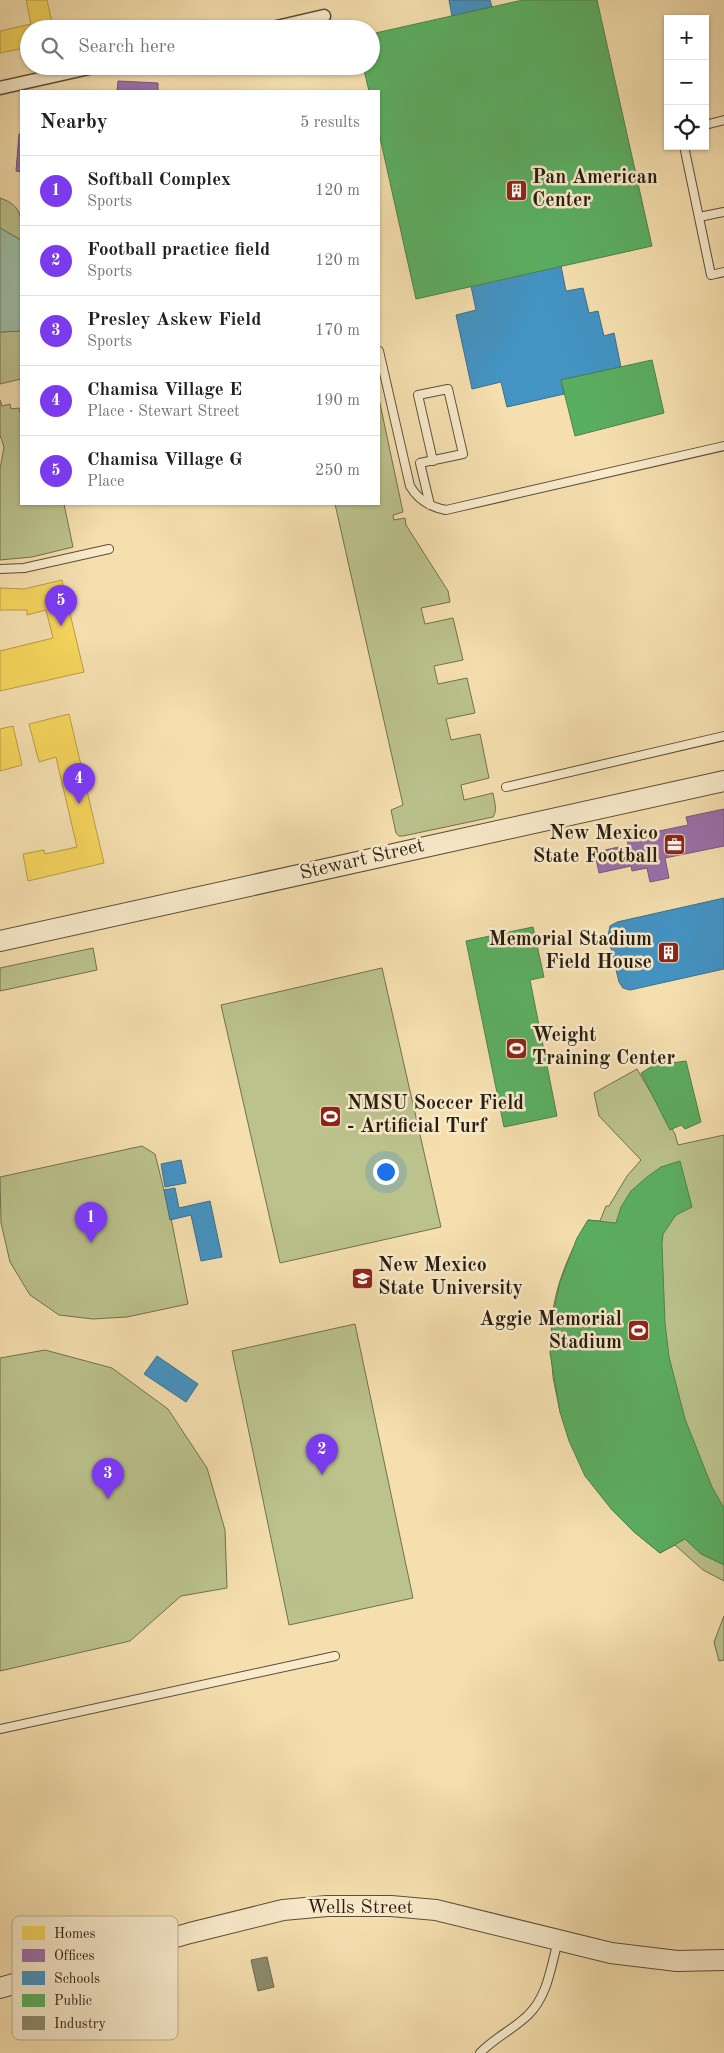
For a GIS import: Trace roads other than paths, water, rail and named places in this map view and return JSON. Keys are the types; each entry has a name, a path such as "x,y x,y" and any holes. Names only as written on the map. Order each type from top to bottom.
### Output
{"street":[{"path":"307,20 324,16"},
{"path":"0,88 58,75"},
{"name":"Stewart Street","path":"0,941 724,781"},
{"name":"Wells Street","path":"178,1936 267,1914 301,1908 355,1905 436,1910 611,1953 677,1961 724,1960"}],"lane":[{"path":"709,124 724,120"},
{"path":"685,150 711,274 724,272"},
{"path":"699,218 724,212"},
{"path":"380,355 410,486 414,494 422,501 446,510 724,446"},
{"path":"430,505 420,463 433,461 464,454 448,388 418,395 433,461"},
{"path":"0,569 24,568 109,549"},
{"path":"506,786 724,736"},
{"path":"0,1729 335,1656"},
{"path":"480,2053 522,2021 536,2006 545,1988 558,1941"}],"place":[{"name":"Pan American Center","path":"516,190"},
{"name":"Chamisa Village G","path":"61,626"},
{"name":"Chamisa Village E","path":"79,804"},
{"name":"New Mexico State Football","path":"674,845"},
{"name":"Memorial Stadium Field House","path":"668,952"},
{"name":"Weight Training Center","path":"516,1048"},
{"name":"NMSU Soccer Field - Artificial Turf","path":"331,1116"},
{"name":"Softball Complex","path":"91,1243"},
{"name":"New Mexico State University","path":"362,1278"},
{"name":"Aggie Memorial Stadium","path":"638,1331"},
{"name":"Football practice field","path":"322,1475"},
{"name":"Presley Askew Field","path":"108,1499"}]}
